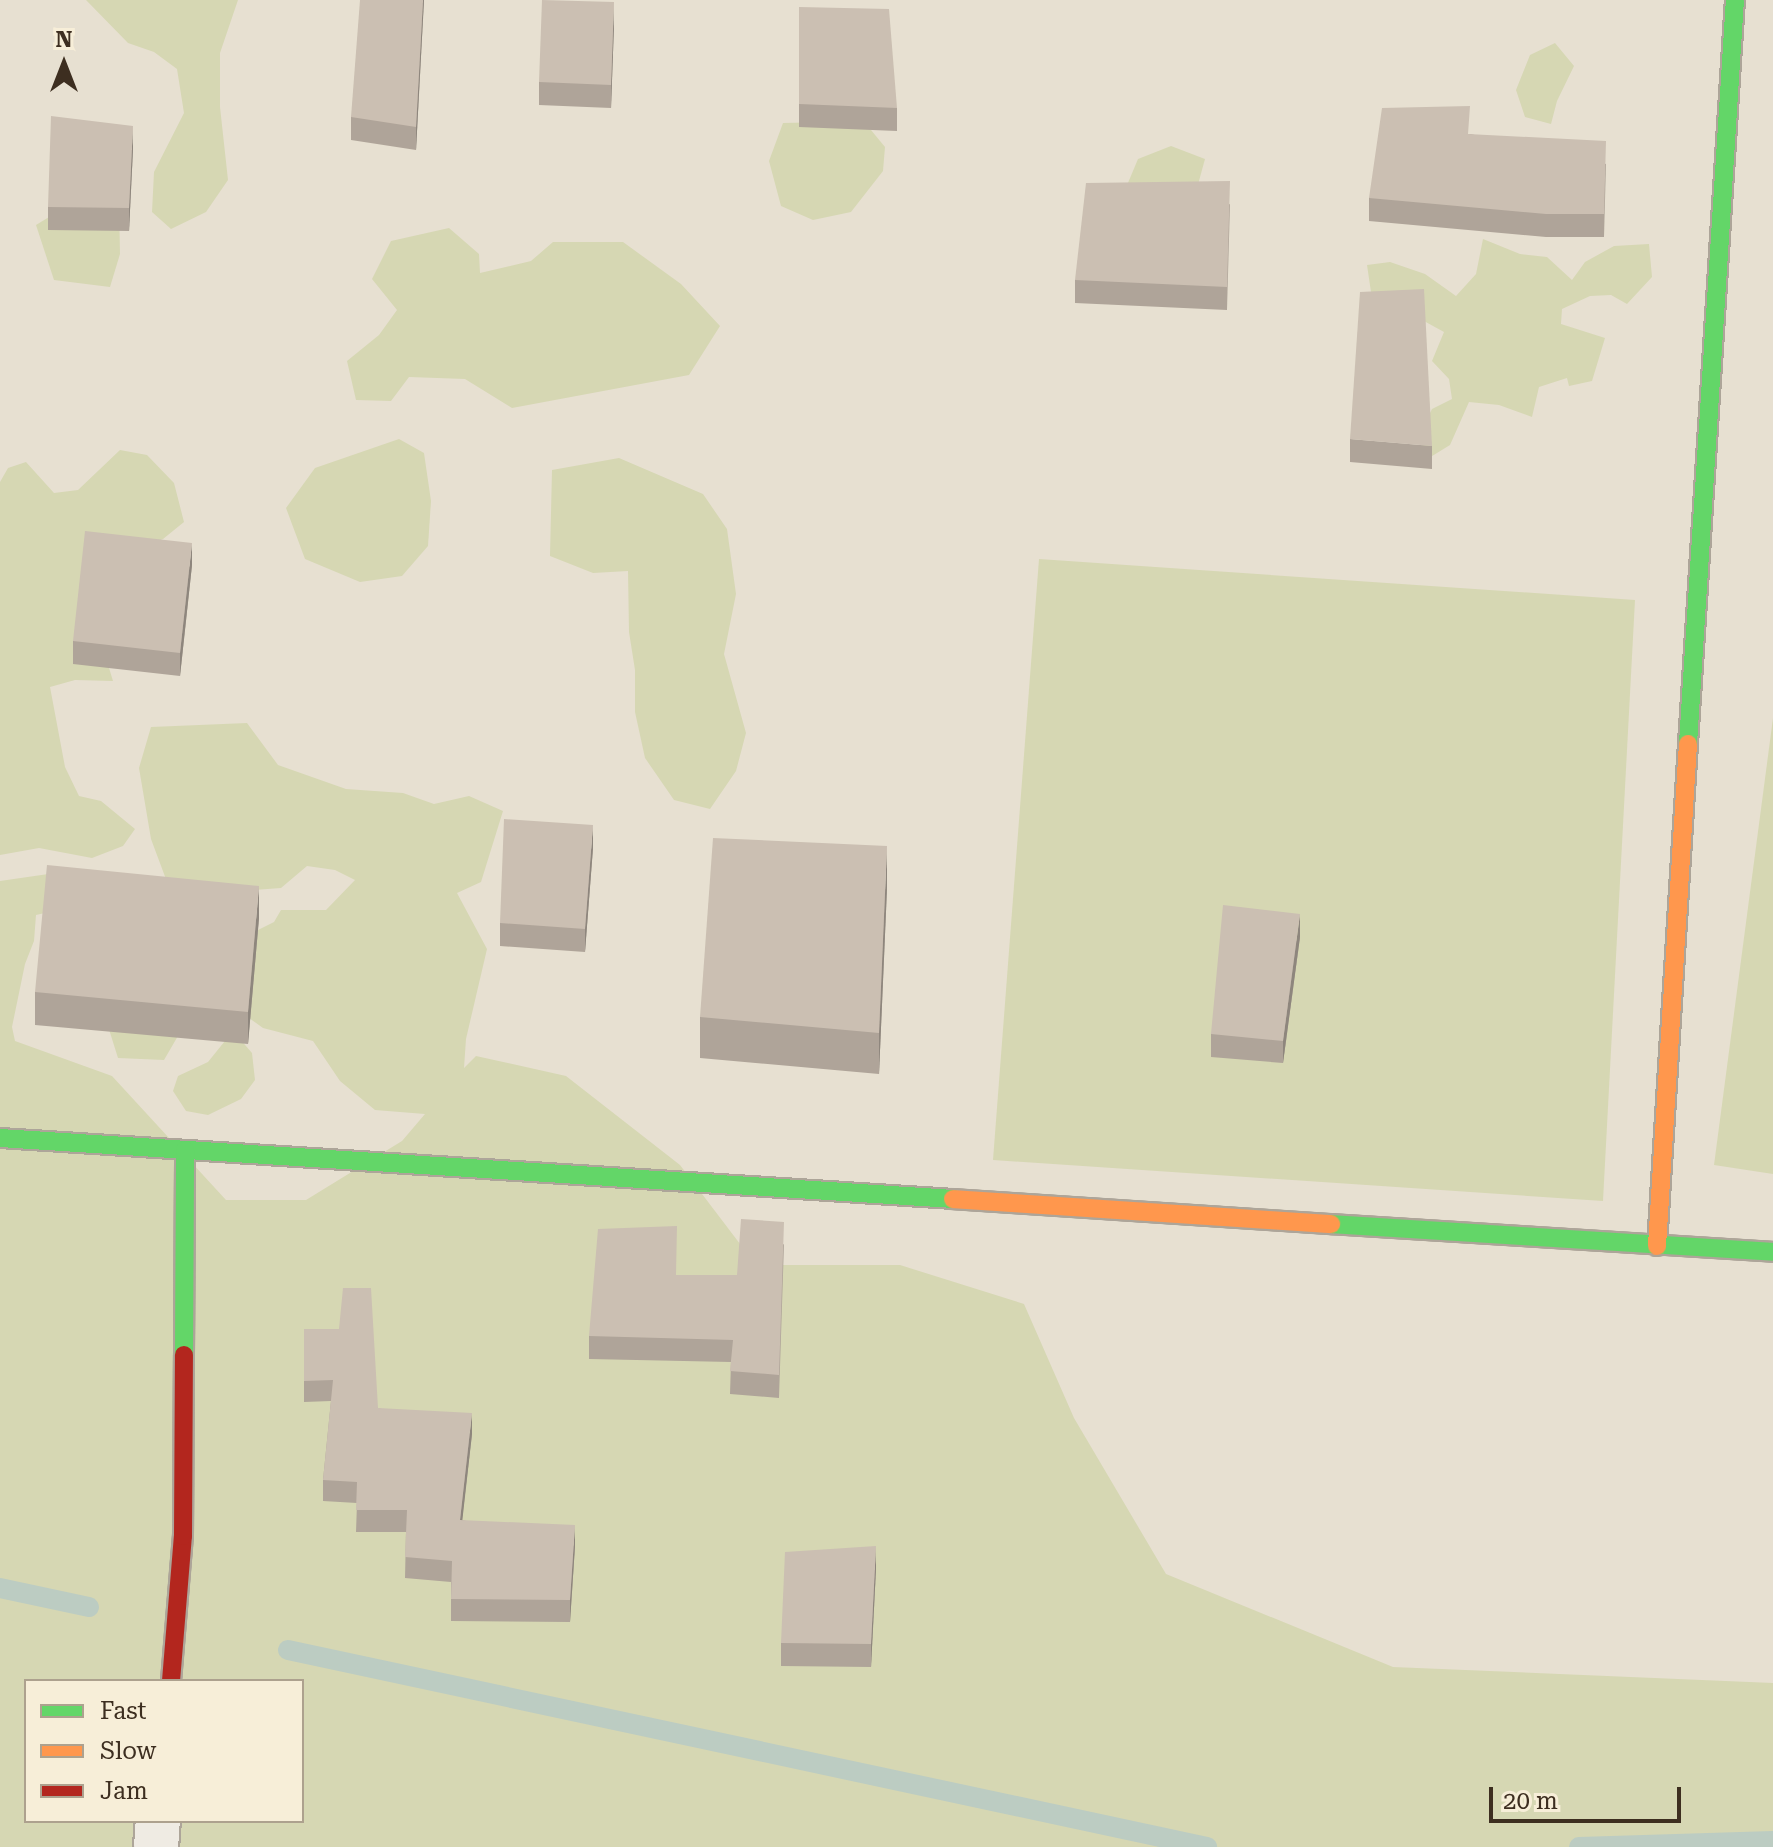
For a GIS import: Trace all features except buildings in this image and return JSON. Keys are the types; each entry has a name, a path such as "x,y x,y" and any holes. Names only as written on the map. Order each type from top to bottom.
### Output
{"street":[{"path":"1657,1246 1735,0"},
{"path":"0,1138 1773,1252"},
{"path":"171,1679 183,1536 185,1150"},
{"path":"156,1847 158,1823"}],"green space":[{"path":"86,0 238,0 220,53 220,107 228,180 206,212 171,229 152,212 154,172 184,113 177,69 154,52 128,43"},
{"path":"1555,43 1574,66 1557,101 1551,124 1525,117 1516,90 1530,55"},
{"path":"783,123 866,124 885,147 883,171 851,212 813,220 781,206 769,161"},
{"path":"1171,146 1205,159 1191,210 1125,190 1138,159"},
{"path":"119,203 120,254 110,287 54,280 36,225 67,206"},
{"path":"449,228 479,254 480,273 531,261 553,242 623,242 681,284 720,326 689,375 512,408 465,379 409,377 391,401 356,400 347,361 379,335 397,310 372,279 391,241"},
{"path":"1483,239 1520,254 1547,257 1572,280 1585,262 1614,246 1649,244 1652,277 1627,304 1611,295 1590,296 1562,309 1561,324 1605,338 1592,381 1569,386 1567,378 1539,387 1532,417 1499,405 1469,402 1450,445 1424,461 1420,433 1432,409 1452,399 1449,379 1432,361 1444,332 1371,292 1367,265 1390,262 1425,274 1456,296 1476,274"},
{"path":"399,439 424,453 431,501 428,546 402,576 360,582 305,559 286,508 315,468"},
{"path":"120,450 147,455 174,483 184,522 163,539 137,549 102,645 113,681 75,680 50,687 65,767 79,796 101,801 135,829 123,846 92,858 39,848 0,855 0,482 8,468 26,462 54,493 78,490"},
{"path":"619,458 703,494 727,529 736,594 724,654 746,733 736,771 710,809 674,800 645,758 635,712 628,571 593,573 550,556 552,470"},
{"path":"1039,559 1635,600 1603,1201 993,1160"},
{"path":"1773,718 1773,1174 1714,1165"},
{"path":"247,723 278,765 346,789 403,793 434,804 469,796 503,811 481,882 457,893 487,949 466,1039 464,1068 476,1056 566,1076 680,1165 756,1265 900,1265 1024,1304 1074,1418 1166,1574 1393,1667 1773,1683 1773,1847 0,1847 0,881 69,871 58,910 36,915 34,941 25,964 12,1027 15,1041 112,1076 226,1200 306,1200 402,1141 425,1114 375,1110 340,1081 313,1041 263,1028 228,1003 189,1017 164,1060 118,1058 102,1007 274,922 281,910 326,910 355,880 335,870 307,866 281,888 229,892 170,890 151,839 139,768 151,727"},
{"path":"233,1031 252,1053 255,1080 241,1099 208,1115 186,1111 173,1091 178,1076 208,1062"}],"waterway":[{"path":"0,1588 89,1607"},
{"path":"288,1650 1207,1847"},
{"path":"1579,1847 1773,1841"}],"traffic: fast":[{"path":"1688,744 1735,0"},
{"path":"0,1138 953,1199"},
{"path":"184,1355 185,1150"},
{"path":"1331,1224 1773,1252"}],"traffic: slow":[{"path":"1657,1246 1688,744"},
{"path":"953,1199 1331,1224"}],"traffic: jam":[{"path":"171,1679 183,1536 184,1355"}]}
